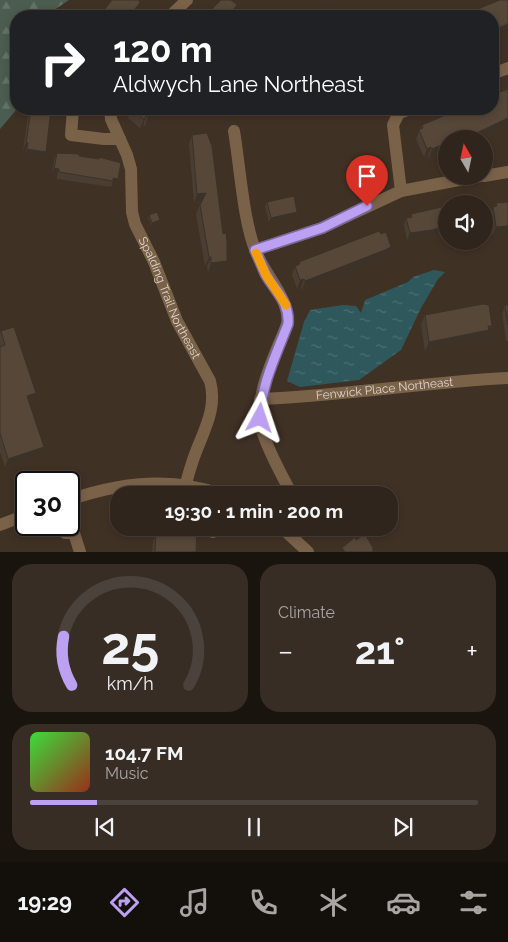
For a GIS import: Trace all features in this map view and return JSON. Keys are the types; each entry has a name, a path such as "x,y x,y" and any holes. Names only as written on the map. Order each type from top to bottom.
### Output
{"street":[{"path":"176,10 187,0"},
{"path":"73,115 71,135 104,140 120,139"},
{"name":"Spalding Trail Northeast","path":"111,115 131,169 132,212 135,224 154,262 177,321 210,381 213,391 211,414 186,486"},
{"path":"398,115 393,125 401,192"},
{"path":"234,131 255,250 266,275 286,304 289,313 288,324 260,399 260,418 264,438 288,486"},
{"path":"493,174 508,172"},
{"path":"255,250 322,228 401,192 438,185"},
{"name":"Fenwick Place Northeast","path":"260,399 313,397 466,380 508,378"},
{"path":"125,486 140,484 155,486"},
{"path":"80,496 110,488"},
{"path":"0,525 15,520"},
{"path":"75,536 80,552"},
{"path":"298,536 308,552"}],"green space":[{"path":"0,0 69,0 54,10 10,10 10,115 12,115 0,129"}],"water":[{"path":"434,270 445,272 438,279 421,308 401,350 359,380 300,387 287,381 304,322 310,310 343,305 356,306 361,313 365,300 408,282 413,277"}],"building":[{"path":"112,0 139,0 140,3 134,10 104,10"},
{"path":"221,0 231,0 237,5 233,10 211,10"},
{"path":"500,0 508,0 508,24 499,28 499,10 476,10"},
{"path":"508,89 508,118 483,130 438,130 438,146 427,149 419,130 423,128 422,125 446,115 499,115 499,92"},
{"path":"30,115 50,115 46,152 27,149 28,143 26,143"},
{"path":"139,115 150,115 146,116 144,119"},
{"path":"207,133 212,146 223,234 226,233 227,242 227,261 211,263 200,205 206,193 197,194 192,135"},
{"path":"57,153 79,154 79,156 99,159 99,157 121,163 118,179 113,178 113,181 59,172 59,169 54,168"},
{"path":"294,196 297,212 271,218 267,202"},
{"path":"508,202 508,226 496,227 493,207 497,206 496,203"},
{"path":"438,208 438,228 410,233 406,218 412,217 411,214"},
{"path":"157,212 160,220 152,223 149,215"},
{"path":"379,231 381,234 386,232 391,247 305,281 304,279 300,280 295,266 300,264 299,262"},
{"path":"483,304 489,305 492,326 488,326 489,330 429,342 425,315"},
{"path":"505,305 508,305 508,325"},
{"path":"14,327 36,393 27,396 44,447 8,459 0,433 0,347 5,345 1,331"},
{"path":"156,536 197,536 196,552 155,552"},
{"path":"362,536 366,536 373,548 373,552 345,552 342,548 355,537 356,540"}],"slow traffic":[{"path":"256,253 266,275 286,305"}],"route":[{"path":"260,418 260,399 288,324 289,313 286,304 266,275 255,250 322,228 367,206"}]}
